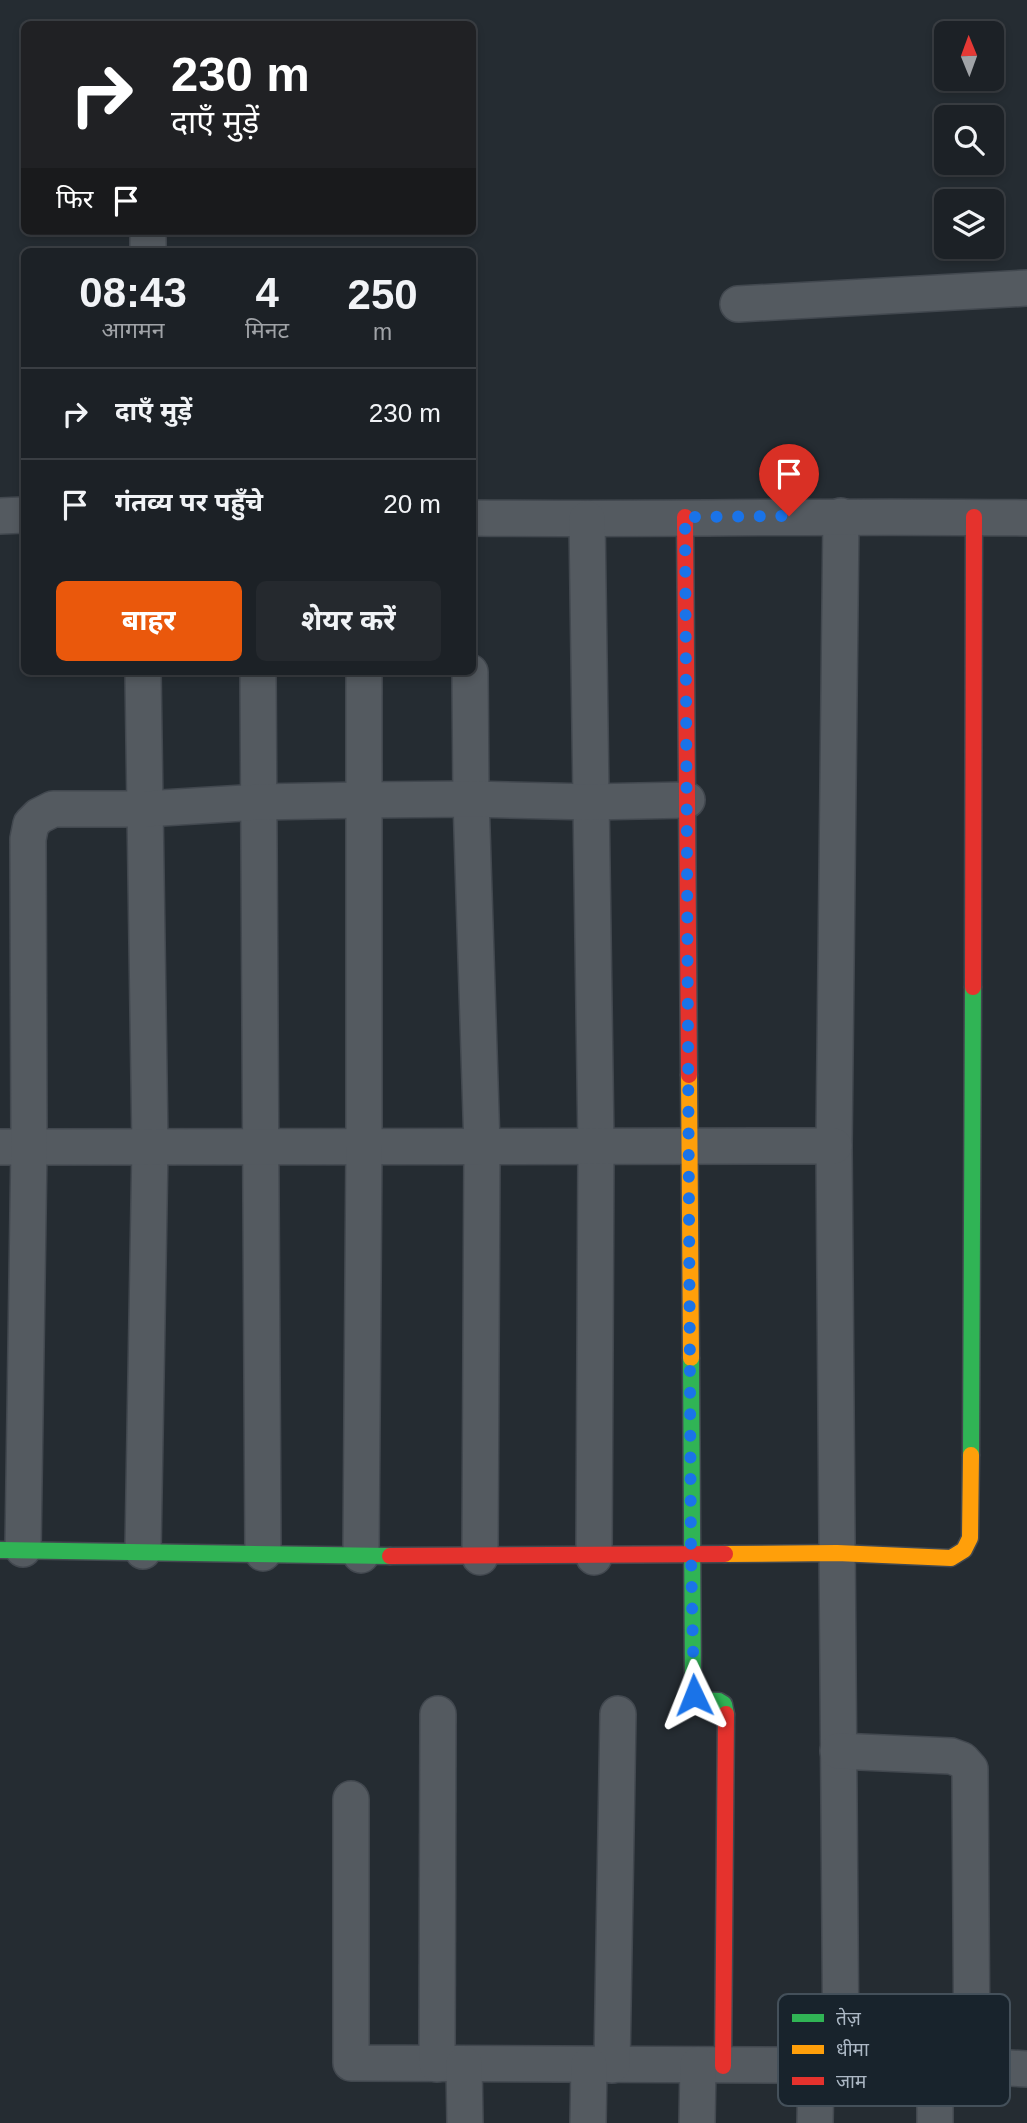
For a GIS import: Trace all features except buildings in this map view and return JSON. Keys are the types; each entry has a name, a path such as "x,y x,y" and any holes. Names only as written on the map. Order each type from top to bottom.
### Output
{"street":[{"path":"738,304 1027,288"},
{"path":"0,516 21,515"},
{"path":"831,1994 838,1751 834,1146 841,516"},
{"path":"476,517 1027,518"},
{"path":"685,517 694,1695 698,1700 719,1701 724,1704 727,1717 710,2065 697,2123"},
{"path":"687,800 260,802 145,809 53,810 39,816 31,824 28,839 14,1147 12,1549 480,1557 837,1553 951,1558 966,1549 970,1536 974,517"},
{"path":"587,519 596,1146 594,1557"},
{"path":"143,675 150,1146 143,1551"},
{"path":"258,675 263,1553"},
{"path":"361,1555 364,675"},
{"path":"470,675 471,799 482,1146 480,1557"},
{"path":"14,1147 834,1146"},
{"path":"439,1714 451,2064 464,2123"},
{"path":"588,2123 601,2065 618,1714"},
{"path":"838,1751 951,1756 962,1760 970,1769 972,1994"},
{"path":"351,1799 351,2063 778,2066"},
{"path":"815,2123 819,2106"}],"traffic: fast":[{"path":"971,1455 973,987"},
{"path":"691,1358 693,1690 698,1700 719,1701 724,1704 726,1714"},
{"path":"0,1550 390,1556"}],"traffic: slow":[{"path":"689,1075 691,1358"},
{"path":"725,1554 837,1553 951,1558 964,1550 970,1538 971,1455"}],"traffic: jam":[{"path":"685,517 689,1075"},
{"path":"973,987 974,517"},
{"path":"390,1556 725,1554"},
{"path":"723,2066 726,1714"}],"route":[{"path":"694,1695 685,517 789,516"}]}
